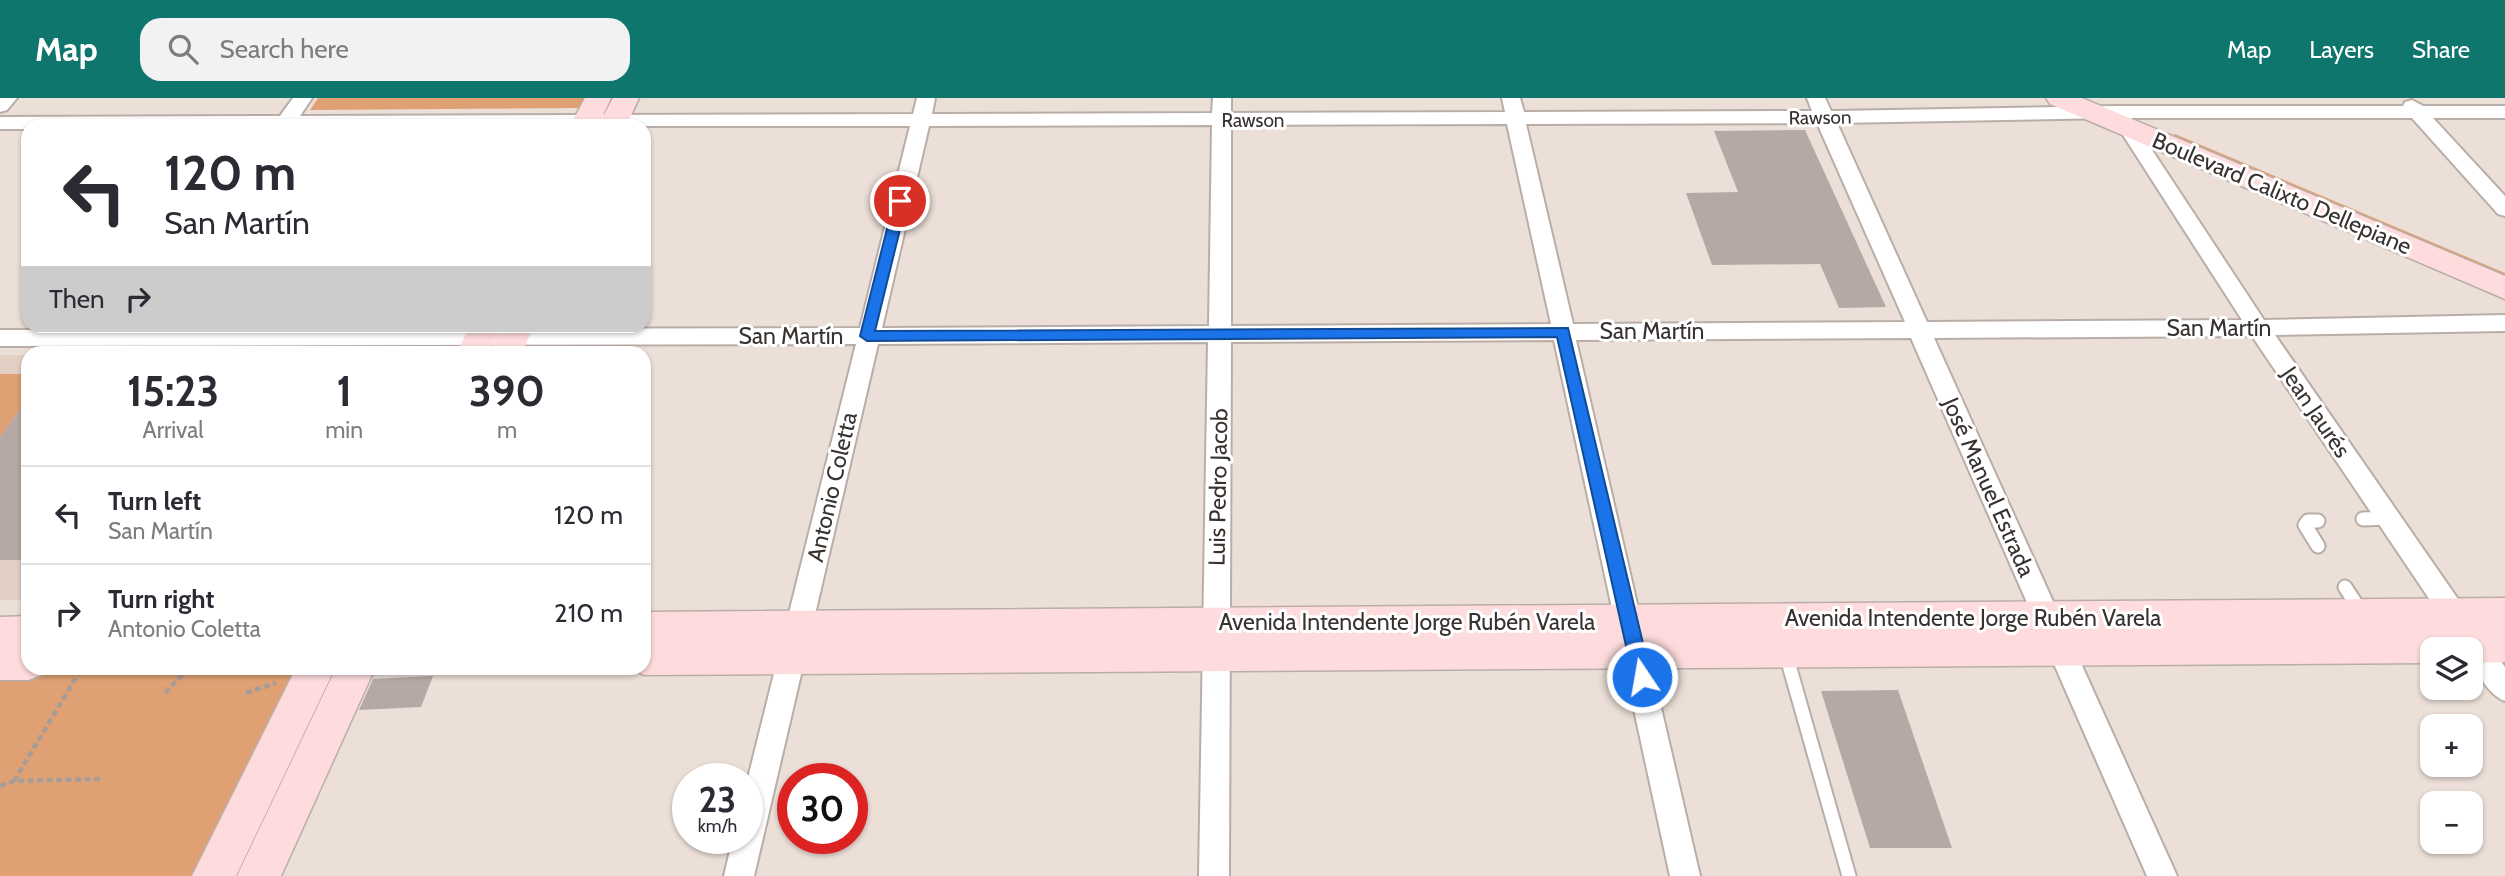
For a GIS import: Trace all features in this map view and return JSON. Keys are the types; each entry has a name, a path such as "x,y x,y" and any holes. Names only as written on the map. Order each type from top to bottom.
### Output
{"main road":[{"name":"Boulevard Calixto Dellepiane","path":"2059,98 2113,109 2505,266"},
{"name":"Boulevard Calixto Dellepiane","path":"2113,109 2505,288"},
{"name":"Avenida Intendente Jorge Rubén Varela","path":"1633,636 1785,651 2053,634 2354,601 2454,614 2505,614"},
{"name":"Avenida Intendente Jorge Rubén Varela","path":"651,629 795,642"},
{"path":"0,632 21,632"},
{"name":"Avenida Intendente Jorge Rubén Varela","path":"651,657 795,642 1633,636 2053,634 2490,646"},
{"path":"0,663 21,665"},
{"path":"214,876 297,675"},
{"path":"259,876 353,675"}],"street":[{"path":"0,106 8,98"},
{"path":"288,119 303,98"},
{"name":"Antonio Coletta","path":"739,876 926,98"},
{"name":"Luis Pedro Jacob","path":"1214,876 1222,98"},
{"path":"2410,105 2505,209"},
{"name":"Rawson","path":"461,119 603,115 920,121 1222,120 1513,108 2113,109 2410,105 2505,112"},
{"path":"1513,108 1685,876"},
{"name":"José Manuel Estrada","path":"1820,108 2162,876"},
{"name":"Jean Jaurés","path":"2113,109 2258,328 2454,614 2490,646 2505,689"},
{"name":"Rawson","path":"0,123 21,123"},
{"name":"San Martín","path":"186,333 495,339 2258,328 2505,323"},
{"name":"San Martín","path":"0,338 112,333"}],"lane":[{"path":"2363,519 2388,518"},
{"path":"2318,521 2308,521 2305,525 2318,546"},
{"path":"1785,651 1849,876"}],"path":[{"path":"14,780 78,675"},
{"path":"165,693 182,675"},
{"path":"246,693 297,675"},
{"path":"0,786 14,780 100,779"}],"shaded area":[{"path":"318,98 586,98 581,108 310,110"},
{"path":"2175,134 2505,273 2505,282 2170,141"},
{"path":"0,355 21,355 21,600 0,600"},
{"path":"0,374 21,374 21,408 0,437"},
{"path":"0,672 21,672 21,675 293,676 203,876 0,876"}],"building":[{"path":"1805,130 1886,307 1839,308 1820,264 1712,265 1686,193 1738,192 1714,131"},
{"path":"21,408 21,560 0,560 0,437"},
{"path":"433,676 421,707 359,710 373,679"},
{"path":"1898,690 1952,848 1870,848 1821,691"}],"route":[{"path":"900,201 867,336 1563,332 1642,677"}]}
